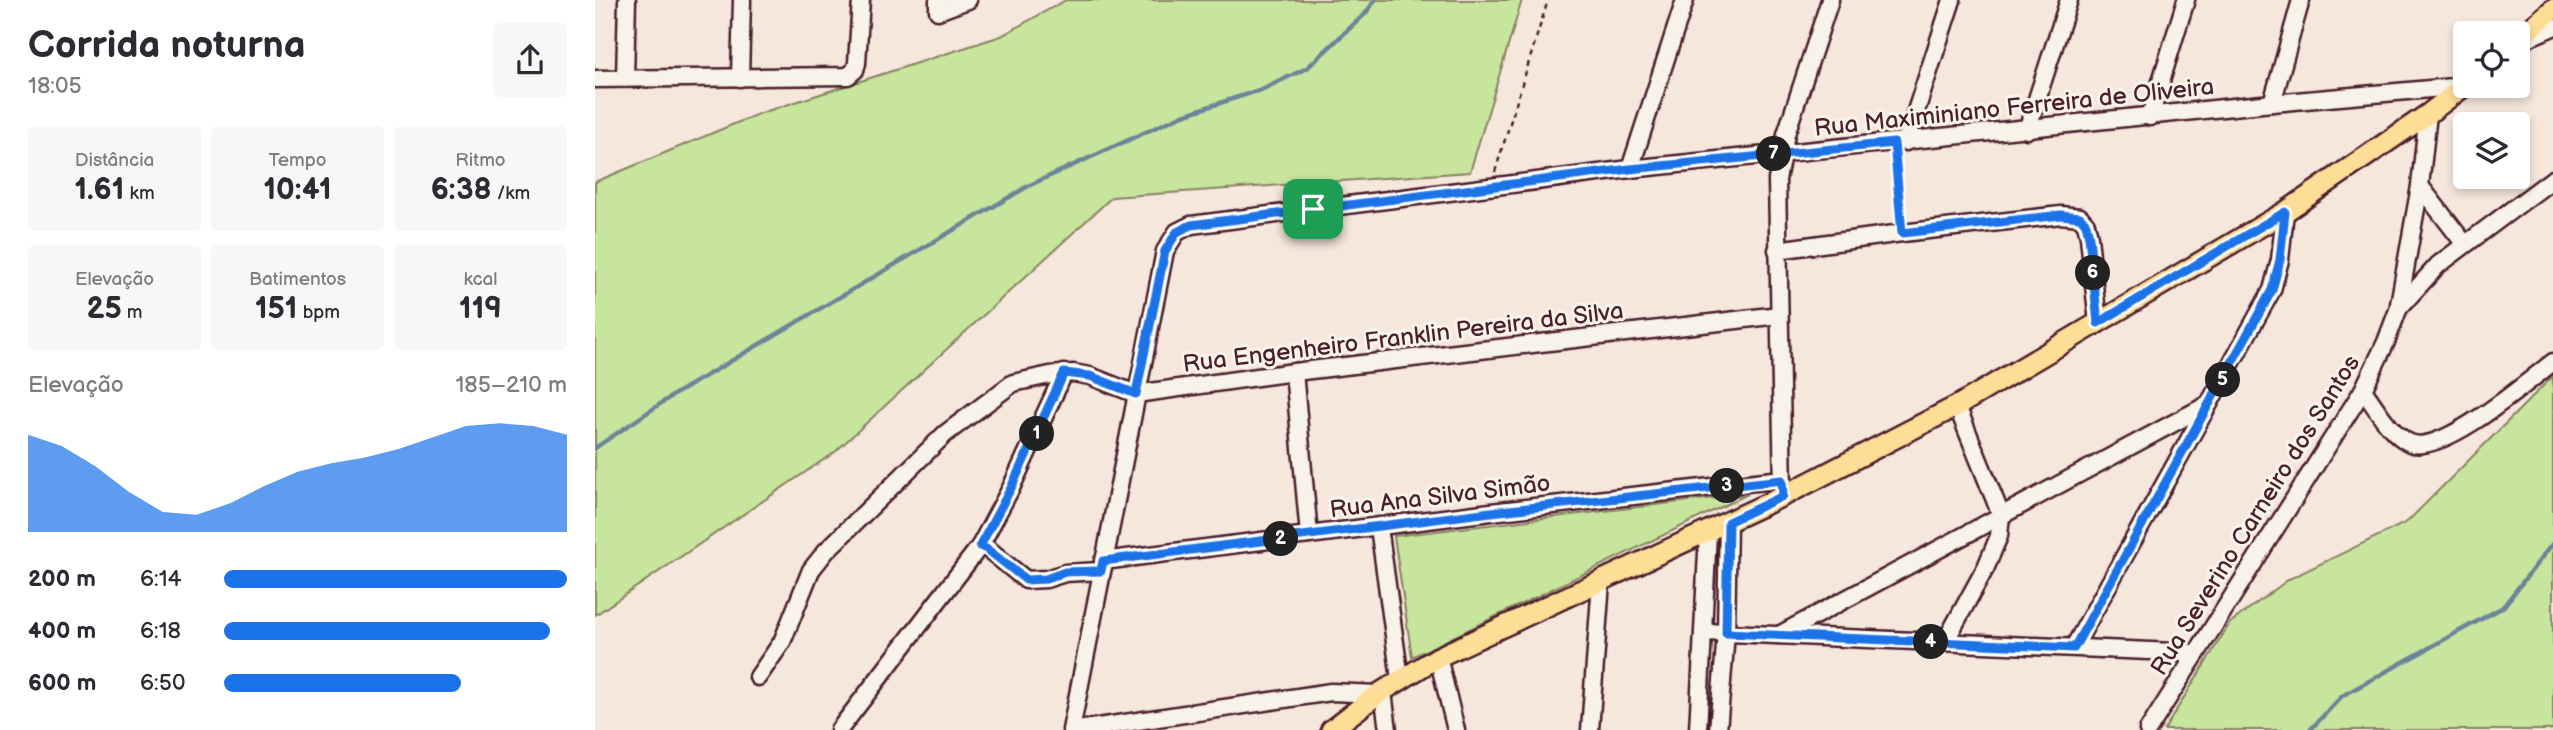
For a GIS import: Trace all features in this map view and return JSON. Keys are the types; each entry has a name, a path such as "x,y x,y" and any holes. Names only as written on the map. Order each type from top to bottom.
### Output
{"main road":[{"path":"2530,30 2553,9"},
{"path":"1331,730 1400,679 1438,657 1708,532 1783,488 1957,406 2285,212 2453,94"}],"street":[{"path":"625,78 627,0"},
{"path":"740,78 742,0"},
{"path":"595,79 844,77 853,73 857,64 860,0"},
{"path":"938,0 937,11 968,0"},
{"path":"1630,169 1685,0"},
{"path":"1783,488 1776,201 1781,153 1830,0"},
{"path":"1900,142 1952,0"},
{"path":"2027,130 2070,0"},
{"path":"2150,117 2186,0"},
{"path":"2272,103 2301,0"},
{"path":"2530,36 2553,27"},
{"name":"Rua Maximiniano Ferreira de Oliveira","path":"1136,394 1165,251 1177,232 1191,225 1630,169 2453,86"},
{"name":"Rua Severino Carneiro dos Santos","path":"2148,730 2364,390 2386,342 2398,310 2420,186 2428,114"},
{"path":"2398,310 2422,281 2464,243 2553,179"},
{"path":"2420,186 2464,243"},
{"path":"2074,648 2272,290 2280,260 2285,212"},
{"path":"1777,250 1902,233 2071,215 2080,217 2086,224 2089,237 2098,323"},
{"name":"Rua Engenheiro Franklin Pereira da Silva","path":"758,677 782,642 811,570 826,551 945,434 1013,383 1064,373 1090,376 1136,394 1294,372 1779,315"},
{"path":"2364,390 2398,436 2408,442 2423,445 2462,428 2491,411 2553,362"},
{"path":"1294,372 1309,535"},
{"path":"839,730 980,546 1011,488 1064,373"},
{"path":"1071,730 1136,394"},
{"path":"1779,635 2209,404"},
{"path":"1945,642 1986,567 1999,536 2001,515 1957,406"},
{"name":"Rua Ana Silva Simão","path":"980,546 1026,580 1046,579 1065,572 1309,535 1783,488"},
{"path":"1718,730 1726,633 1728,522"},
{"path":"1379,527 1400,679"},
{"path":"1698,730 1708,532"},
{"path":"1590,730 1601,582"},
{"path":"1704,632 2197,653"},
{"path":"1438,657 1456,730"},
{"path":"1078,730 1331,692 1380,693 1388,730"}],"path":[{"path":"1490,188 1548,0"},
{"path":"1900,142 1902,233"}],"green space":[{"path":"1066,0 1522,0 1470,172 1112,197 835,452 595,615 595,182 758,114 1001,36"},
{"path":"2553,376 2553,730 2164,730 2230,623 2289,579 2407,522"},
{"path":"1748,494 1412,657 1394,536"}],"waterway":[{"path":"595,448 675,394 1030,185 1183,115 1263,89 1307,68 1366,13 1375,0"},
{"path":"2310,730 2342,696 2503,607 2553,543"}],"route":[{"path":"1894,143 1902,233 2061,215 2080,217 2086,224 2089,237 2098,323 2285,212 2280,260 2272,290 2074,648 1726,633 1728,522 1783,496 1782,480 1491,512 1103,561 1101,571 1065,572 1037,580 1026,580 980,546 1011,488 1064,373 1090,376 1136,394 1165,251 1171,238 1191,225 1313,209 1630,169 1894,143"}]}
